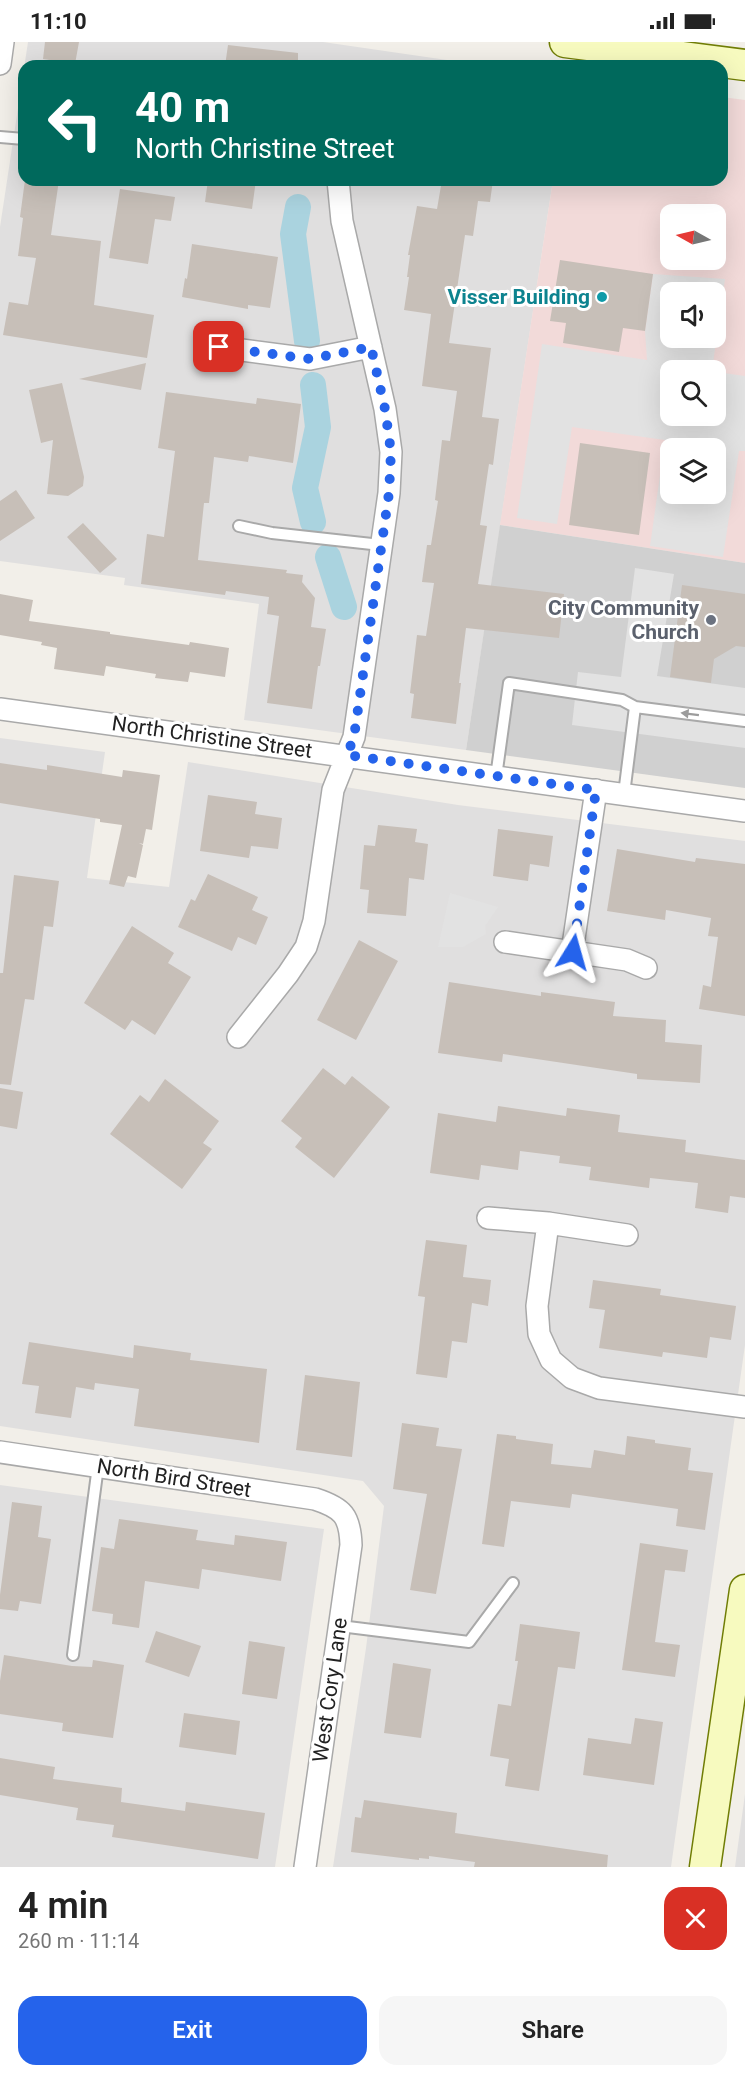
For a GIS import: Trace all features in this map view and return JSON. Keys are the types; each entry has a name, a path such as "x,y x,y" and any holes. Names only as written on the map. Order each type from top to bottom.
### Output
{"street":[{"path":"0,64 3,42"},
{"path":"565,42 706,60"},
{"path":"728,63 745,65"},
{"path":"238,1037 288,974 306,947 314,921 333,790 354,737 389,493 391,452 385,409 342,220 339,186"},
{"path":"219,347 310,359 371,347"},
{"name":"North Christine Street","path":"0,709 745,811"},
{"path":"573,952 596,790"},
{"path":"505,942 627,960 646,968"},
{"path":"488,1218 548,1223 627,1235"},
{"path":"548,1223 537,1306 539,1334 551,1360 572,1378 599,1388 745,1407"},
{"name":"North Bird Street","path":"0,1452 315,1499 332,1504 345,1514"},
{"name":"West Cory Lane","path":"305,1867 351,1545 350,1529 345,1514"},
{"path":"705,1867 745,1590"}],"lane":[{"path":"0,137 18,139"},
{"path":"239,526 272,533 381,545"},
{"path":"496,777 509,683 622,700 635,707 745,721"},
{"path":"624,794 635,707"},
{"path":"73,1656 98,1466"},
{"path":"340,1626 469,1642 513,1583"}],"shaded area":[{"path":"28,42 323,42 447,60 25,60"},
{"path":"728,98 745,100 745,563 500,525 552,186 728,186"},
{"path":"18,108 18,186 552,186 466,750 244,720 259,604 124,585 125,578 0,561 0,227"},
{"path":"653,274 725,279 725,282 660,282 660,348 715,348 713,360 660,360 660,426 726,426 726,373 745,376 745,451 739,451 723,557 650,546 660,475 660,504 726,504 726,438 660,439 572,427 557,524 517,518 542,344 647,360 645,331"},
{"path":"500,525 745,563 745,788 466,750"},
{"path":"635,568 674,574 657,676 745,688 745,748 572,725 578,672 621,677"},
{"path":"0,738 105,752 87,878 169,887 188,762 458,805 745,841 745,1345 671,1867 333,1867 366,1648 384,1506 363,1481 0,1426"},
{"path":"450,893 498,907 485,926 486,934 463,947 438,947"},
{"path":"0,1485 324,1529 275,1867 0,1867"},
{"path":"745,1794 745,1867 735,1867"}],"building":[{"path":"45,42 79,42 76,60 43,59"},
{"path":"228,45 298,53 298,60 226,60"},
{"path":"24,186 58,186 51,235 101,241 94,305 154,315 147,358 3,335 9,302 28,305 36,258 18,256 23,218 20,217"},
{"path":"207,186 255,186 252,209 205,202"},
{"path":"441,186 492,186 490,202 478,201 473,236 465,235 449,343 491,348 482,417 499,419 493,465 489,464 480,525 487,526 478,584 564,594 559,638 466,628 456,724 411,718 414,694 410,693 417,635 426,636 434,583 422,582 427,545 431,545 438,501 435,500 442,440 450,441 457,391 422,386 431,314 404,310 409,277 407,277 410,255 408,255 417,206 437,209"},
{"path":"120,189 175,197 171,221 155,219 148,264 109,258"},
{"path":"192,244 278,257 270,308 248,305 248,309 182,297"},
{"name":"Visser Building","path":"560,260 653,274 645,331 623,328 619,352 563,343 566,323 550,321"},
{"path":"146,363 141,390 79,379"},
{"path":"62,383 84,477 83,486 68,496 47,494 53,440 41,443 29,390"},
{"path":"166,392 256,404 257,398 301,404 293,463 249,456 248,462 214,457 209,503 204,503 198,560 287,570 286,573 303,575 302,582 315,598 311,627 326,629 312,709 267,703 279,616 267,614 269,597 226,591 225,595 141,584 147,534 164,537 175,451 158,448"},
{"path":"580,443 650,453 639,535 569,525"},
{"path":"16,490 35,518 0,541 0,501"},
{"path":"83,523 117,559 100,573 67,537"},
{"name":"City Community Church","path":"682,585 745,594 745,647 736,646 714,659 711,683 670,677"},
{"path":"0,594 33,600 29,621 189,645 190,642 229,648 225,677 190,672 188,682 155,678 156,674 106,666 104,676 54,669 57,648 41,645 42,642 0,635"},
{"path":"0,763 47,770 47,765 122,777 123,770 160,775 152,830 146,829 143,844 139,843 143,845 136,878 128,876 124,887 109,884 122,825 100,822 100,819 0,803"},
{"path":"208,795 257,802 255,814 282,818 278,849 251,846 249,858 200,851"},
{"path":"378,825 417,829 415,842 428,844 424,880 409,878 406,916 367,913 369,890 360,889 364,845 375,846"},
{"path":"498,829 553,836 549,867 530,864 528,881 493,876"},
{"path":"617,849 695,862 696,858 745,864 745,1016 699,1009 703,985 711,987 718,937 708,936 711,918 666,910 665,920 607,911"},
{"path":"208,874 258,897 252,910 268,917 256,945 238,937 232,951 178,927 191,899 195,901"},
{"path":"14,875 59,881 53,927 44,926 34,1000 25,999 11,1085 0,1084 0,973 3,973"},
{"path":"132,926 174,953 168,963 191,977 155,1035 132,1020 125,1030 84,1003"},
{"path":"359,940 398,961 356,1040 317,1020"},
{"path":"449,982 541,996 541,992 615,1002 613,1016 666,1020 665,1042 702,1045 700,1083 637,1079 637,1074 503,1054 502,1062 438,1053"},
{"path":"323,1068 345,1085 352,1076 390,1107 334,1178 295,1147 302,1138 281,1121"},
{"path":"165,1079 219,1121 203,1143 212,1149 182,1189 110,1134 140,1095 149,1102"},
{"path":"0,1088 23,1092 17,1129 0,1126"},
{"path":"498,1106 566,1116 567,1108 620,1115 618,1132 686,1140 685,1152 745,1160 745,1198 730,1196 728,1213 695,1208 698,1183 650,1178 649,1188 589,1180 591,1167 559,1163 560,1156 520,1151 518,1170 481,1165 479,1180 430,1173 438,1113 496,1122"},
{"path":"426,1240 467,1245 463,1277 491,1280 488,1306 472,1303 467,1343 452,1341 447,1378 416,1374 425,1297 418,1296"},
{"path":"593,1280 661,1289 660,1295 736,1306 731,1340 710,1337 707,1358 663,1352 662,1357 599,1348 605,1310 589,1308"},
{"path":"29,1342 133,1358 134,1345 191,1353 190,1360 267,1369 259,1443 134,1426 139,1389 95,1383 94,1390 76,1387 71,1418 35,1413 39,1386 22,1384"},
{"path":"305,1375 360,1382 352,1457 296,1450"},
{"path":"402,1423 439,1428 436,1446 462,1449 436,1594 410,1590 427,1494 393,1489"},
{"path":"497,1434 553,1444 551,1464 591,1468 594,1450 625,1455 627,1436 691,1448 688,1470 713,1473 705,1530 676,1526 678,1509 572,1494 570,1508 511,1501 504,1547 482,1544"},
{"path":"12,1502 42,1506 38,1537 51,1539 41,1604 20,1601 18,1611 0,1609"},
{"path":"119,1519 198,1530 196,1540 234,1545 235,1535 287,1542 281,1581 202,1569 199,1589 145,1581 139,1628 112,1624 113,1614 92,1611 101,1547 114,1549"},
{"path":"640,1543 688,1550 685,1572 665,1570 655,1642 680,1645 675,1677 622,1670"},
{"path":"520,1624 580,1632 575,1669 558,1667 539,1791 505,1786 509,1759 490,1756 498,1704 511,1706 518,1661 515,1661"},
{"path":"156,1631 201,1646 189,1677 145,1662"},
{"path":"249,1641 285,1647 277,1699 242,1694"},
{"path":"4,1655 72,1666 92,1667 93,1660 124,1665 113,1738 62,1731 63,1723 0,1714 0,1681"},
{"path":"393,1663 431,1669 421,1738 384,1733"},
{"path":"184,1713 240,1721 236,1755 179,1747"},
{"path":"635,1718 663,1722 654,1785 583,1775 588,1738 631,1744"},
{"path":"0,1758 55,1767 53,1779 122,1788 121,1802 185,1811 186,1802 265,1813 258,1859 112,1837 114,1825 76,1820 78,1808 0,1795"},
{"path":"364,1800 457,1813 455,1833 608,1855 607,1867 474,1867 475,1862 429,1856 429,1859 419,1858 419,1860 351,1852 355,1817 361,1818"}],"waterway":[{"path":"298,207 293,234 307,341"},
{"path":"313,385 318,427 305,488 313,522"},
{"path":"328,557 344,607"}],"place":[{"name":"Visser Building","path":"602,297"},
{"name":"City Community Church","path":"711,620"}],"route":[{"path":"219,347 310,359 371,347 385,409 391,452 389,493 354,737 347,755 596,790 573,952"}]}
